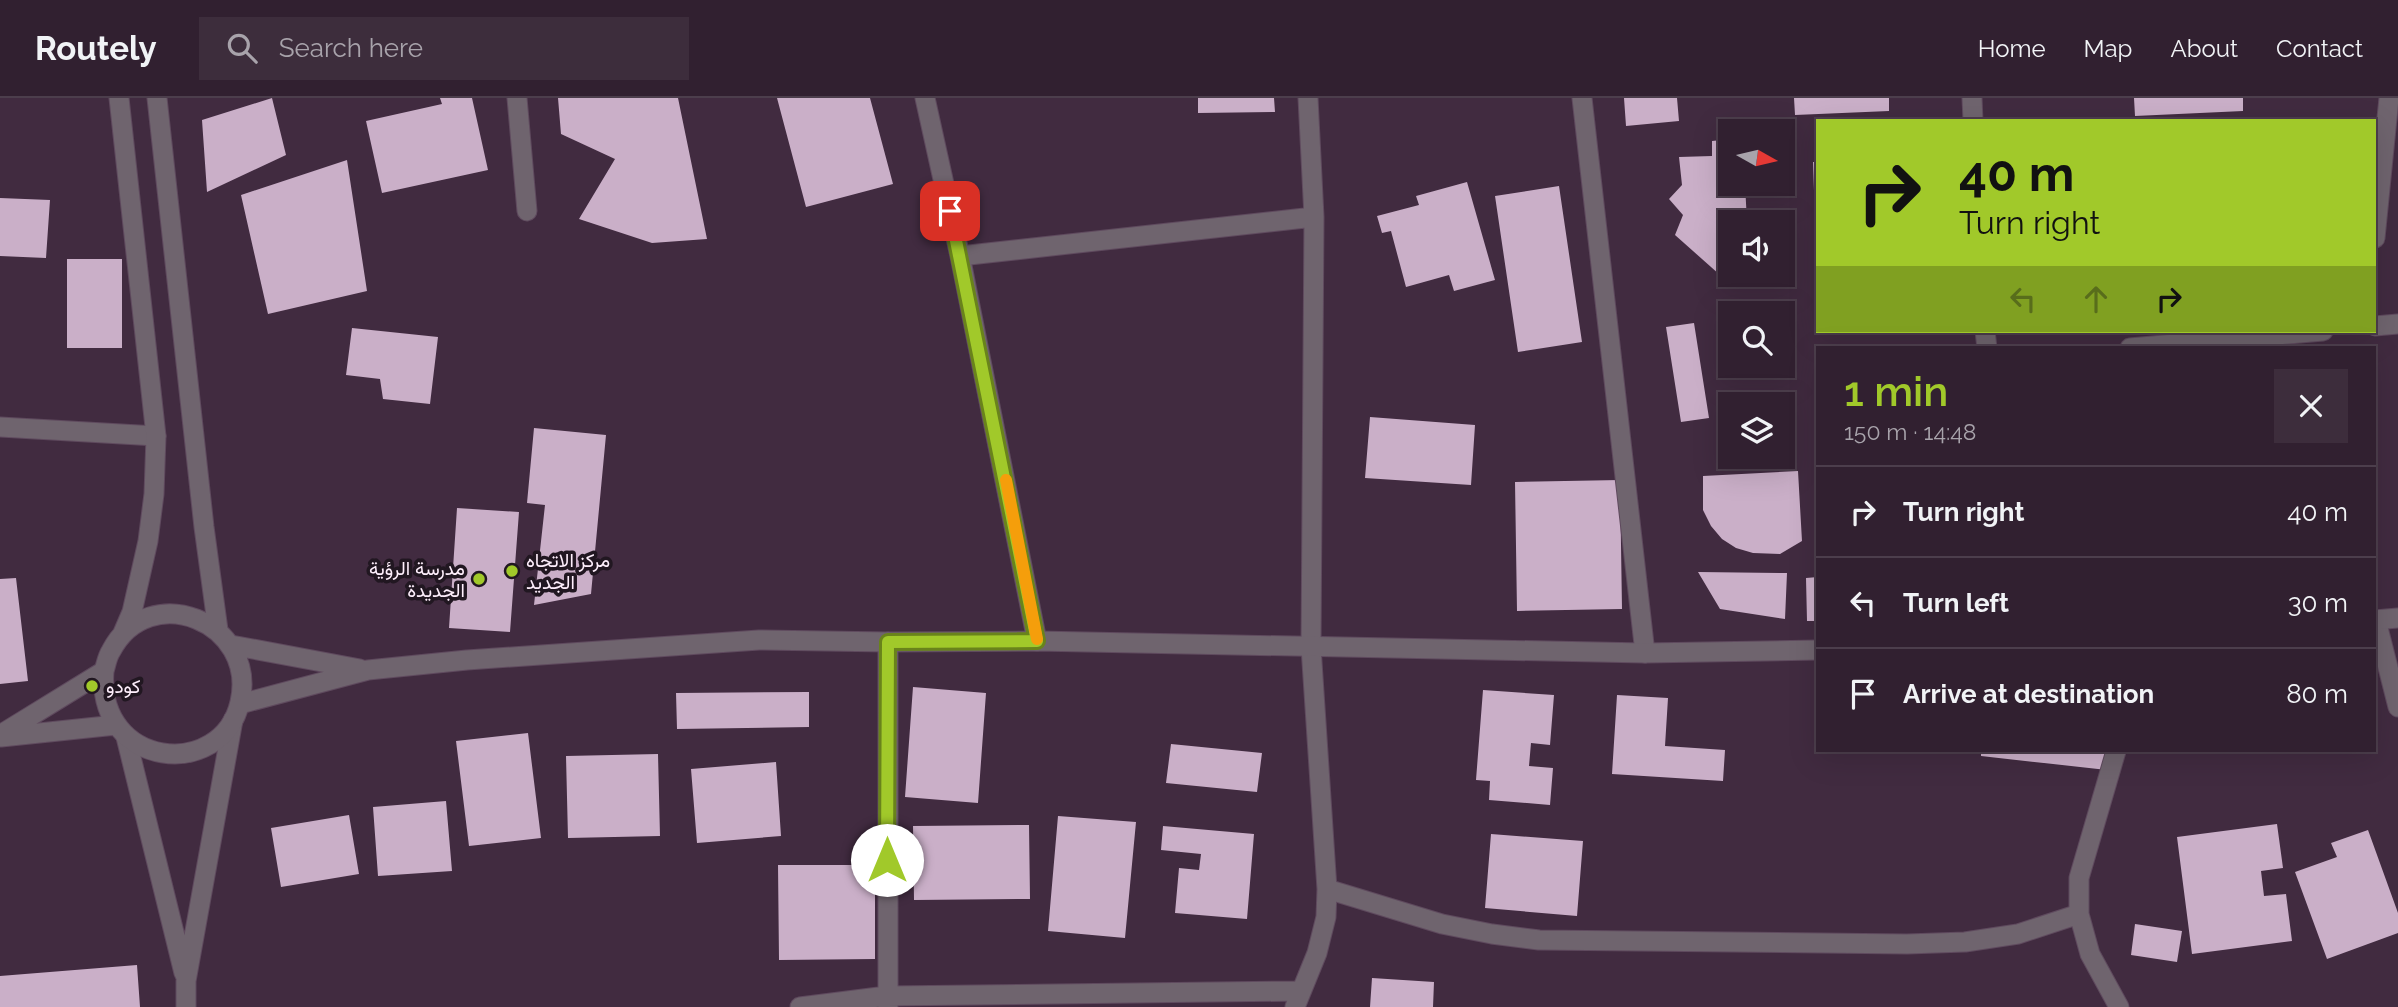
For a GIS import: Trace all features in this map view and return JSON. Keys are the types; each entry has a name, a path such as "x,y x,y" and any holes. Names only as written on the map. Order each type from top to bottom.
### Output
{"street":[{"path":"120,98 156,436 154,494 148,541 132,612 122,635 110,651 104,671 103,690 107,709 121,731 186,981"},
{"path":"157,98 204,527 218,630"},
{"path":"517,98 527,211"},
{"path":"925,98 960,256 1037,641"},
{"path":"800,1007 887,1002 1298,999 1317,953 1326,917 1327,889 1311,647 1314,217 1308,98"},
{"path":"1582,98 1645,653"},
{"path":"1972,98 1973,119"},
{"path":"2376,228 2389,98"},
{"path":"960,256 1314,217"},
{"path":"2376,326 2398,324"},
{"path":"2153,346 2300,333"},
{"path":"0,428 156,436"},
{"path":"122,635 139,622 159,615 180,614 201,619 218,630 231,646 240,664 243,684 186,981 186,1007"},
{"path":"2376,620 2398,618"},
{"path":"2376,624 2398,707"},
{"path":"0,736 121,731 143,748 163,754 183,754 203,748 220,736 236,712 368,670 467,660 759,640 1037,641 1645,653 1816,650"},
{"path":"887,1002 888,642"},
{"path":"231,646 368,670"},
{"path":"0,736 104,671"},
{"path":"2116,752 2079,878 2079,914 2090,954 2119,1007"},
{"path":"1327,889 1442,924 1539,940 1907,944 1965,942 2018,934 2079,914"}],"building":[{"path":"272,98 286,155 207,192 202,120"},
{"path":"440,98 472,98 488,170 382,193 366,121 442,104"},
{"path":"558,98 678,98 707,239 652,243 579,219 615,159 561,134"},
{"path":"777,98 870,98 893,184 806,207"},
{"path":"1198,98 1274,98 1275,112 1198,113"},
{"path":"1624,98 1677,98 1679,121 1626,126"},
{"path":"1794,98 1889,98 1889,111 1795,115"},
{"path":"2134,98 2243,98 2243,111 2135,116"},
{"path":"1718,140 1718,196 1746,196 1746,210 1718,210 1718,273 1675,235 1683,215 1669,199 1682,185 1679,157 1712,156 1712,141"},
{"path":"347,160 367,291 268,314 241,195"},
{"path":"1813,162 1816,162 1816,247"},
{"path":"1467,182 1495,280 1454,291 1449,275 1406,287 1391,231 1382,233 1377,216 1419,205 1416,196"},
{"path":"1559,186 1582,342 1518,352 1495,196"},
{"path":"0,198 50,200 46,258 0,256"},
{"path":"67,259 122,259 122,348 67,348"},
{"path":"1694,323 1709,418 1681,422 1666,327"},
{"path":"352,328 438,337 430,404 383,399 380,379 346,375"},
{"path":"1370,417 1475,425 1471,485 1365,478"},
{"path":"534,428 606,435 591,594 534,605 545,505 527,503"},
{"path":"1798,471 1802,541 1780,554 1753,553 1736,548 1722,539 1711,526 1703,510 1703,476"},
{"path":"1620,480 1622,609 1517,611 1515,482"},
{"path":"457,508 519,512 510,632 449,628"},
{"path":"1698,572 1787,573 1785,619 1720,609"},
{"path":"1816,577 1816,621 1807,621 1806,578"},
{"path":"16,578 28,681 0,684 0,579"},
{"path":"913,687 986,693 978,803 905,797"},
{"path":"1483,690 1554,695 1550,745 1531,743 1529,766 1553,768 1550,805 1489,800 1490,781 1476,780"},
{"path":"809,692 809,727 677,729 676,693"},
{"path":"1617,695 1668,698 1665,746 1725,750 1723,781 1612,774"},
{"path":"528,733 541,838 469,846 456,741"},
{"path":"1171,744 1262,753 1257,792 1166,783"},
{"path":"1981,752 2109,752 2107,770 1981,756"},
{"path":"658,754 660,836 568,838 566,756"},
{"path":"776,762 781,836 697,843 691,769"},
{"path":"446,801 452,871 378,876 373,807"},
{"path":"349,815 359,874 281,887 271,828"},
{"path":"1058,816 1136,822 1125,938 1048,931"},
{"path":"2277,824 2283,868 2261,871 2264,896 2286,894 2292,941 2192,954 2177,837"},
{"path":"1029,825 1030,899 914,900 913,826"},
{"path":"1163,826 1254,834 1247,919 1175,913 1179,868 1199,870 1201,854 1161,850"},
{"path":"2368,830 2398,913 2398,933 2327,959 2295,872 2337,857 2331,843"},
{"path":"1491,834 1583,841 1577,916 1485,908"},
{"path":"778,865 875,865 875,959 779,960"},
{"path":"2135,924 2182,931 2177,962 2131,955"},
{"path":"137,965 140,1007 0,1007 0,976"},
{"path":"1372,978 1434,982 1433,1007 1370,1007"}],"slow traffic":[{"path":"1006,480 1037,639"}],"place":[{"name":"مركز الاتجاه الجديد","path":"512,571"},
{"name":"مدرسة الرؤية الجديدة","path":"479,579"},
{"name":"كودو","path":"92,686"}],"route":[{"path":"887,860 888,642 1037,641 950,211"}]}
